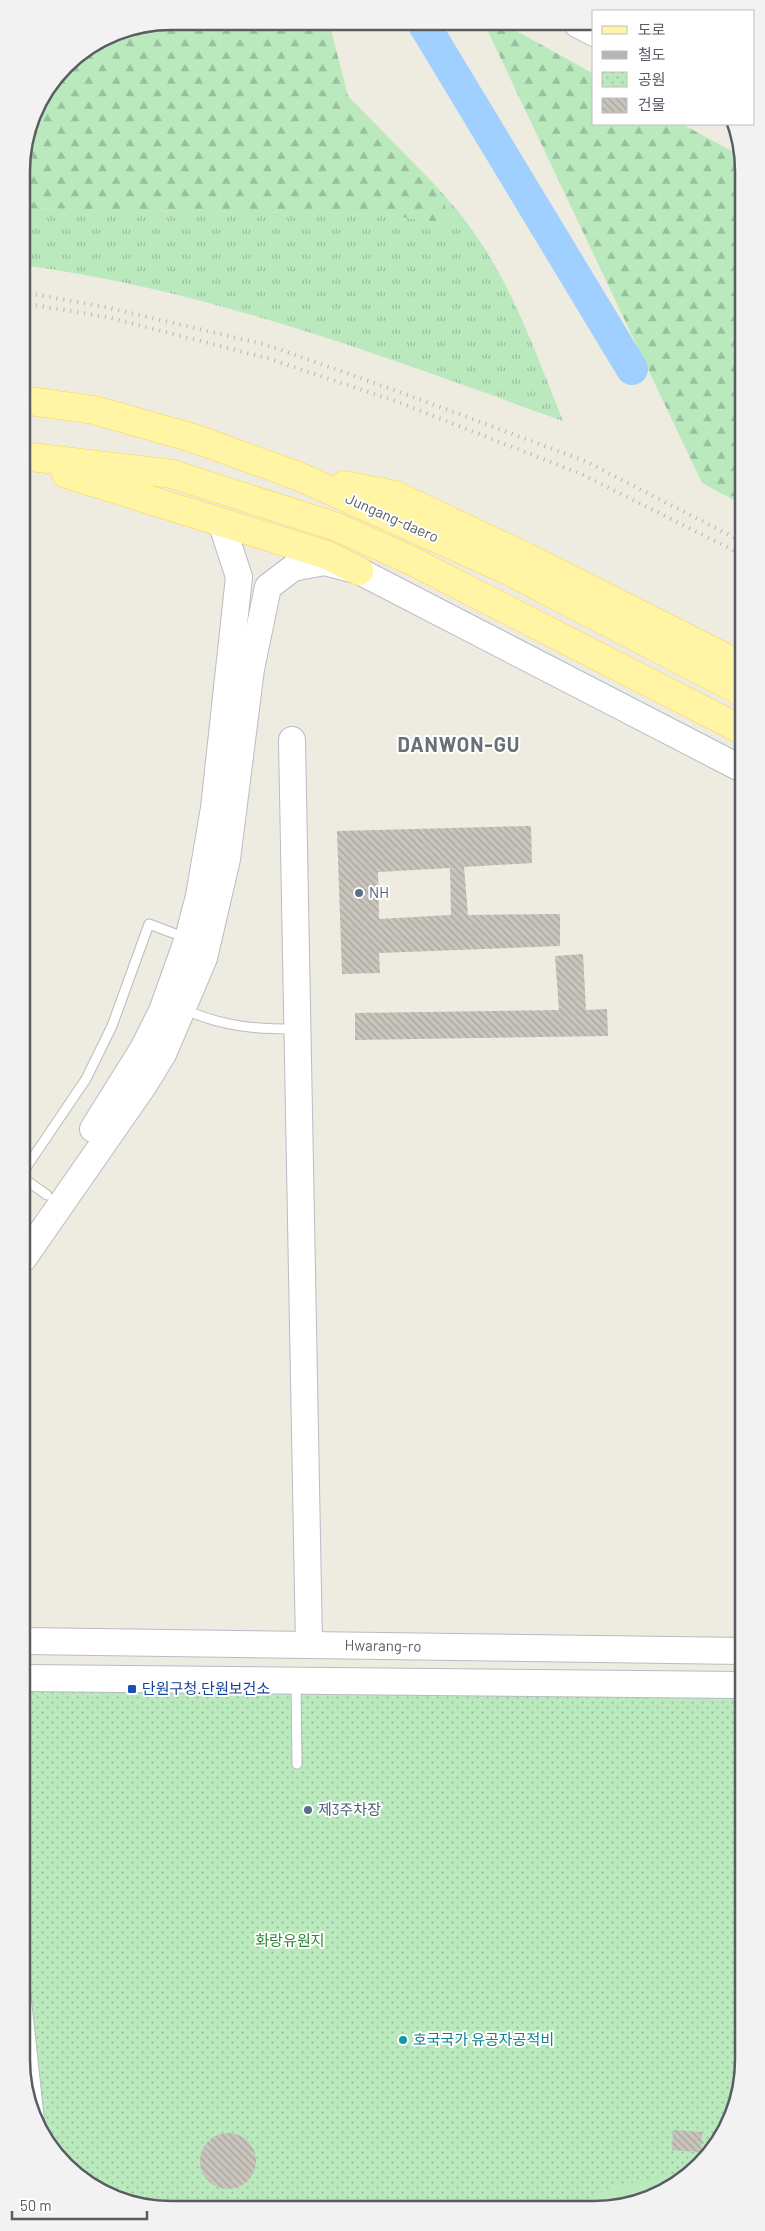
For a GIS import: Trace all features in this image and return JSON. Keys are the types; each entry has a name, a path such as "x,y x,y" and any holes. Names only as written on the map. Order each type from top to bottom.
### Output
{"main road":[{"name":"Jungang-daero","path":"30,401 94,410 193,438 298,476 509,571 735,688"},
{"name":"Jungang-daero","path":"30,457 172,474 337,527 410,560 735,726"},
{"path":"30,462 327,555 359,571"},
{"path":"298,476 395,495 526,557 735,662"}],"street":[{"path":"30,1249 144,1085 163,1054 176,1004 188,938 199,896 214,808 239,577 221,522"},
{"path":"30,1219 94,1128 143,1049 176,1004 204,958 227,859 251,669 268,587 293,568 324,562 359,571 735,764"},
{"path":"292,740 309,1645"},
{"name":"Hwarang-ro","path":"30,1641 735,1651"},
{"path":"30,1678 735,1685"}],"lane":[{"path":"30,1162 86,1079 112,1026 149,924 188,938"},
{"path":"176,1004 211,1021 253,1029 298,1029"},
{"path":"30,1183 47,1195"},
{"path":"296,1680 297,1764"},
{"path":"30,2032 38,2107"}],"green space":[{"path":"171,30 331,30 348,96 435,185 445,202 447,223 376,214 30,208 31,153 41,117 59,85 85,59 100,49 126,37 153,31"},
{"path":"487,30 515,30 592,73 592,125 684,125 734,152 735,501 702,483"},
{"path":"435,185 467,223 497,269 510,293 563,421 364,350 228,308 91,276 30,266 30,208 376,214 447,223 445,202"},
{"name":"화랑유원지","path":"30,1672 735,1684 735,2069 728,2105 706,2146 687,2166 664,2182 639,2194 603,2201 162,2201 126,2194 100,2182 85,2172 59,2146 49,2130 37,2105 31,2078"},
{"path":"660,2176 672,2177 639,2194 603,2201 588,2201 609,2188"}],"building":[{"name":"NH","path":"531,826 532,863 464,867 468,915 560,914 560,946 379,953 380,973 342,974 337,831","holes":["450,868 451,915 379,919 378,872"]},
{"path":"583,954 586,1010 607,1009 608,1036 355,1040 355,1013 559,1010 555,956"},
{"path":"673,2130 702,2132 701,2152 672,2150"},
{"path":"228,2133 239,2135 248,2141 254,2150 256,2161 254,2172 248,2181 239,2187 228,2189 217,2187 208,2181 202,2172 200,2161 202,2150 208,2141 217,2135"}],"waterway":[{"path":"427,30 632,369"}],"railway":[{"path":"30,293 105,307 267,345 585,461 735,538"},
{"path":"30,304 107,317 267,358 398,402 581,474 735,551"}],"place":[{"name":"NH","path":"359,893"},
{"name":"단원구청.단원보건소","path":"132,1689"},
{"name":"제3주차장","path":"308,1810"},
{"name":"호국국가 유공자공적비","path":"403,2040"}],"district":[{"name":"DANWON-GU","path":"459,745"}]}
